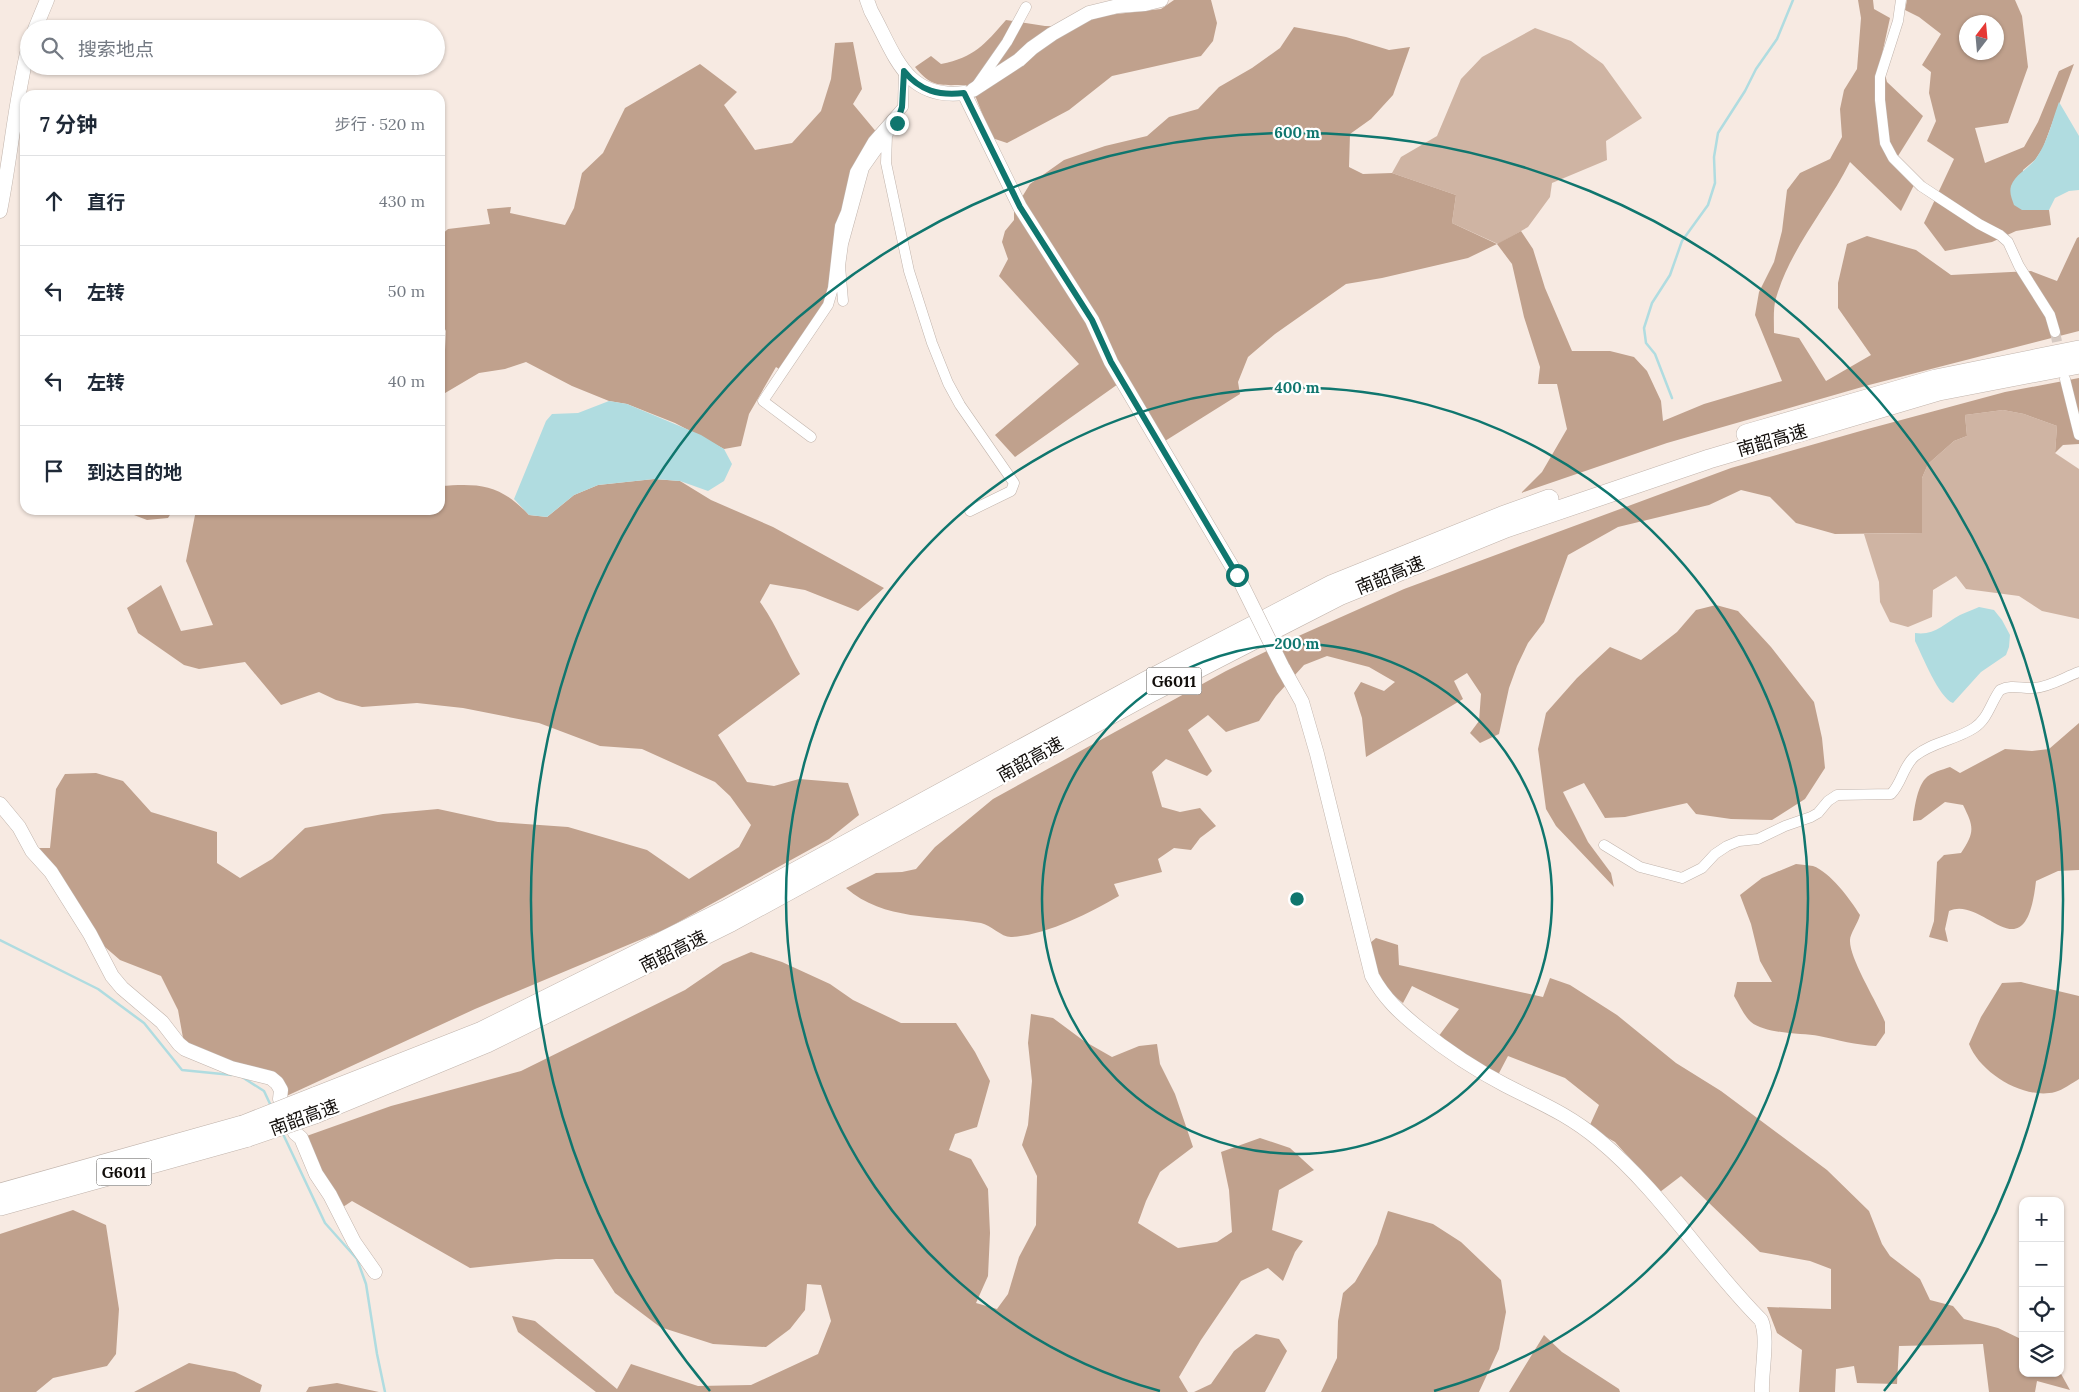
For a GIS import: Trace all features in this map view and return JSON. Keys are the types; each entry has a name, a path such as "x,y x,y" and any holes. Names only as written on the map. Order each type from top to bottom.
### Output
{"highway":[{"name":"南韶高速","path":"314,1105 482,1031 725,910 1146,681 1333,584 1502,516 1705,446 1936,379 2079,350"},
{"name":"南韶高速","path":"0,1206 245,1131 487,1043 731,922 1152,692 1339,596 1506,528 1709,459 1939,392 2079,364"},
{"name":"南韶高速","path":"0,1192 245,1131"}],"street":[{"path":"39,20 47,0"},
{"path":"867,0 871,11 904,71 913,81 927,90 948,95 969,92 1019,60 1052,34 1089,13 1118,6 1145,4 1161,0"},
{"path":"1900,0 1898,21 1880,77 1880,100 1885,143 1894,158 1921,186 2000,235 2008,242 2019,266 2050,315 2055,332"},
{"path":"969,92 1007,42 1026,7"},
{"path":"843,301 840,266 843,244 864,168 897,123 902,107 904,71"},
{"path":"0,212 9,165 14,113 22,75"},
{"path":"969,92 1020,207 1092,320 1111,362 1237,575 1302,702 1317,754 1372,976 1382,994 1404,1016 1460,1060 1506,1086 1548,1105 1574,1121 1624,1161 1687,1232 1724,1280 1761,1320 1765,1337 1762,1392"},
{"path":"812,437 763,401 828,305 833,288 840,226 846,212 855,172 872,141 902,107"},
{"path":"887,135 886,163 909,271 934,350 960,405 1014,483 1011,491 970,511"},
{"path":"2065,380 2079,435"},
{"path":"1604,845 1640,867 1682,878 1702,868 1715,854 1727,846 1738,841 1758,839 1818,813 1828,801 1837,795 1891,794 1898,786 1906,765 1913,757 1923,750 1974,728 1986,716 2000,690 2015,686 2033,688 2042,686 2079,672"},
{"path":"0,804 19,827 32,851 55,877 96,943 112,976 122,988 162,1022 179,1044 186,1049 231,1068 271,1078 277,1083 281,1090 280,1099 295,1133 301,1138 316,1174 330,1195 354,1242 374,1272"}],"shaded area":[{"path":"1174,0 1211,0 1217,23 1213,41 1201,56 1112,76 1069,110 1007,143 992,138 976,98 966,85 937,84 926,79 915,67 931,56 941,64 971,54 985,43 1006,20 1045,26 1076,27 1099,16 1161,9"},
{"path":"1858,0 1873,0 1874,9 1890,18 1881,59 1887,82 1923,116 1898,156 1917,179 1901,211 1850,162 1800,245 1783,279 1775,302 1774,333 1799,338 1826,381 1871,355 1838,308 1838,283 1847,244 1867,236 1916,250 1951,275 2031,271 2057,281 2079,237 2079,331 1869,385 1667,443 1521,493 1542,472 1567,429 1557,384 1538,384 1540,367 1524,317 1512,264 1497,244 1521,231 1533,249 1545,288 1572,351 1610,351 1634,357 1647,371 1661,401 1663,421 1704,404 1782,381 1755,315 1759,292 1774,262 1782,231 1787,190 1800,173 1830,159 1842,137 1840,109 1844,90 1857,69 1861,18"},
{"path":"1907,0 2015,0 2022,16 2028,67 2008,123 1975,128 1985,163 2024,147 2038,122 2059,71 2074,64 2043,148 2035,160 2023,170 2022,210 2049,210 2051,225 2016,231 1992,242 1945,251 1924,223 1954,159 1927,141 1936,121 1929,93 1931,72 1922,65 1941,34 1919,17 1905,10"},
{"path":"1294,27 1346,37 1389,50 1410,47 1393,95 1371,119 1350,134 1349,167 1363,174 1392,173 1456,195 1452,223 1497,244 1468,258 1382,278 1346,284 1275,334 1248,357 1238,382 1240,394 1165,441 1128,377 1015,457 995,435 1079,364 999,276 1008,259 1002,242 1005,231 1014,220 1014,210 1030,184 1064,160 1105,146 1147,136 1169,117 1198,109 1219,87 1252,68 1280,48"},
{"path":"1535,28 1571,41 1603,64 1642,118 1606,141 1607,160 1552,183 1550,197 1528,227 1498,244 1452,223 1456,195 1392,173 1401,157 1437,136 1461,79 1482,57"},
{"path":"853,42 862,89 853,104 878,134 833,288 782,371 776,367 749,414 741,446 724,449 675,423 627,404 609,401 572,386 526,362 505,369 479,373 445,393 445,232 448,229 490,224 487,209 511,207 510,213 565,225 574,208 582,173 603,153 625,108 700,64 737,92 724,105 755,150 792,143 821,111 831,79 835,43"},
{"path":"2079,378 2079,444 2063,445 2055,453 2057,426 2024,414 2003,410 1965,415 1967,436 1954,441 1928,464 1922,478 1922,533 1835,534 1796,523 1770,497 1741,490 1709,505 1618,527 1568,555 1544,622 1528,643 1517,666 1509,688 1499,734 1480,743 1470,733 1479,721 1481,694 1467,673 1454,681 1463,699 1366,757 1362,718 1354,693 1361,682 1384,691 1395,682 1369,667 1327,656 1304,665 1276,696 1259,721 1226,732 1208,715 1188,730 1212,771 1207,776 1166,759 1152,772 1162,807 1180,812 1200,808 1216,826 1200,838 1191,850 1174,848 1158,859 1162,872 1114,884 1119,896 1053,928 1008,937 981,923 911,915 893,911 861,899 846,888 876,873 902,872 916,869 935,847 993,799 1226,671 1285,642 1404,589 1731,468 2005,392"},
{"path":"2003,410 2024,414 2057,426 2055,453 2079,469 2079,619 2042,611 2019,596 1966,589 1956,576 1933,590 1932,617 1908,627 1890,622 1880,602 1879,582 1864,534 1922,533 1922,478 1928,464 1954,441 1967,436 1965,415"},
{"path":"654,479 680,481 711,500 773,527 884,588 858,611 805,590 770,584 760,602 800,674 718,735 747,782 774,786 799,779 848,783 859,815 829,839 666,929 475,1009 280,1099 277,1083 185,1049 178,1010 161,976 120,960 90,934 35,848 50,848 56,789 65,774 96,773 123,781 151,812 217,832 217,863 240,878 272,859 305,828 383,814 438,809 498,822 568,827 647,850 689,879 739,847 751,825 730,796 715,782 642,749 600,746 539,723 463,708 417,703 362,707 336,700 319,692 281,705 245,662 199,669 184,665 138,633 127,608 161,585 181,631 213,625 186,561 195,515 445,515 445,486 467,485 499,491 529,515 547,517 574,495 598,485"},
{"path":"134,515 170,515 168,518 147,520"},
{"path":"1716,605 1738,611 1771,647 1814,702 1822,738 1825,768 1805,799 1772,820 1731,819 1696,814 1687,803 1625,817 1605,818 1584,783 1563,792 1588,842 1611,873 1614,887 1556,826 1546,809 1538,749 1546,713 1577,678 1610,647 1641,660 1677,632 1696,610"},
{"path":"2079,723 2079,870 2058,871 2036,881 2031,910 2023,925 2013,929 1962,909 1949,911 1945,929 1948,942 1929,937 1934,921 1937,862 1944,855 1961,853 1969,840 1971,824 1963,805 1945,802 1921,820 1913,821 1916,799 1922,783 1930,775 1950,767 1960,773 2005,749 2032,751 2049,749"},
{"path":"1796,864 1813,866 1826,874 1845,894 1860,915 1850,940 1854,958 1885,1022 1885,1033 1876,1046 1765,1029 1748,1019 1734,996 1737,982 1772,982 1760,961 1751,924 1740,895 1762,878"},
{"path":"1376,938 1398,945 1399,965 1543,997 1550,978 1570,985 1617,1015 1676,1063 1721,1091 1827,1170 1869,1211 1882,1244 1890,1256 1920,1279 1930,1300 1953,1306 1964,1319 1998,1328 2019,1338 2019,1377 2063,1377 2070,1390 2037,1381 2035,1392 1989,1392 1983,1344 1899,1346 1897,1384 1857,1383 1854,1366 1836,1369 1835,1392 1799,1392 1802,1350 1777,1333 1767,1307 1831,1309 1831,1269 1810,1261 1760,1252 1681,1176 1660,1192 1615,1142 1589,1127 1599,1105 1565,1078 1508,1056 1498,1075 1438,1037 1459,1009 1412,986 1403,1003 1386,989 1378,972 1370,943"},
{"path":"751,952 782,962 830,984 853,1000 901,1023 956,1023 975,1052 990,1081 977,1127 955,1134 949,1150 971,1159 988,1189 990,1233 988,1276 976,1303 997,1309 1008,1294 1019,1257 1036,1225 1037,1176 1022,1145 1028,1125 1032,1081 1028,1043 1031,1014 1053,1018 1084,1041 1112,1057 1139,1046 1157,1044 1160,1064 1175,1094 1193,1147 1160,1172 1138,1223 1178,1248 1217,1242 1232,1232 1229,1190 1221,1152 1260,1138 1290,1148 1314,1170 1279,1190 1272,1230 1303,1241 1295,1252 1283,1281 1268,1268 1241,1281 1201,1340 1179,1377 1188,1392 596,1392 518,1332 512,1316 535,1321 617,1389 631,1364 698,1386 751,1385 818,1354 831,1321 821,1285 807,1284 805,1310 790,1329 766,1347 713,1344 660,1327 615,1293 593,1259 556,1259 470,1268 352,1201 337,1211 301,1138 391,1106 521,1071 685,990 723,964"},
{"path":"2021,982 2079,996 2079,1079 2055,1092 2030,1092 2005,1082 1983,1065 1969,1044 1981,1017 2002,983"},
{"path":"73,1210 106,1225 119,1309 116,1354 107,1366 53,1378 36,1392 0,1392 0,1234"},
{"path":"1388,1211 1433,1224 1461,1242 1501,1280 1506,1312 1499,1349 1479,1392 1321,1392 1337,1358 1338,1321 1343,1293 1355,1282 1377,1244"},
{"path":"1256,1334 1279,1339 1287,1351 1265,1392 1194,1392 1211,1384 1234,1351"},
{"path":"1544,1335 1562,1352 1619,1389 1620,1392 1509,1392"},
{"path":"189,1363 235,1372 262,1385 260,1392 134,1392"},
{"path":"337,1383 379,1392 306,1392 309,1387"}],"water":[{"path":"2059,102 2079,136 2079,190 2069,191 2055,198 2049,210 2022,210 2014,205 2011,186 2013,181 2034,161 2041,151"},
{"path":"609,401 627,404 701,435 724,449 732,464 724,481 708,491 680,481 654,479 598,485 574,495 547,517 529,515 514,499 546,421 552,414 578,413"},
{"path":"1979,607 1994,610 2002,620 2010,635 2009,647 2006,655 1981,672 1953,703 1942,693 1931,675 1915,641 1915,633 1933,631 1960,615"}],"waterway":[{"path":"1672,398 1655,354 1646,343 1644,328 1652,303 1670,275 1682,241 1708,205 1715,183 1714,157 1718,133 1745,91 1756,69 1777,39 1793,0"},
{"path":"0,940 98,989 144,1023 182,1070 232,1075"},
{"path":"242,1077 264,1091 271,1106"},
{"path":"283,1134 325,1223 357,1259 366,1284 385,1392"}],"tunnel":[{"path":"2055,332 2060,356"}],"route":[{"path":"897,123 902,107 905,85 904,71 913,81 927,90 948,95 964,93 1020,207 1092,320 1111,362 1237,575"}]}
